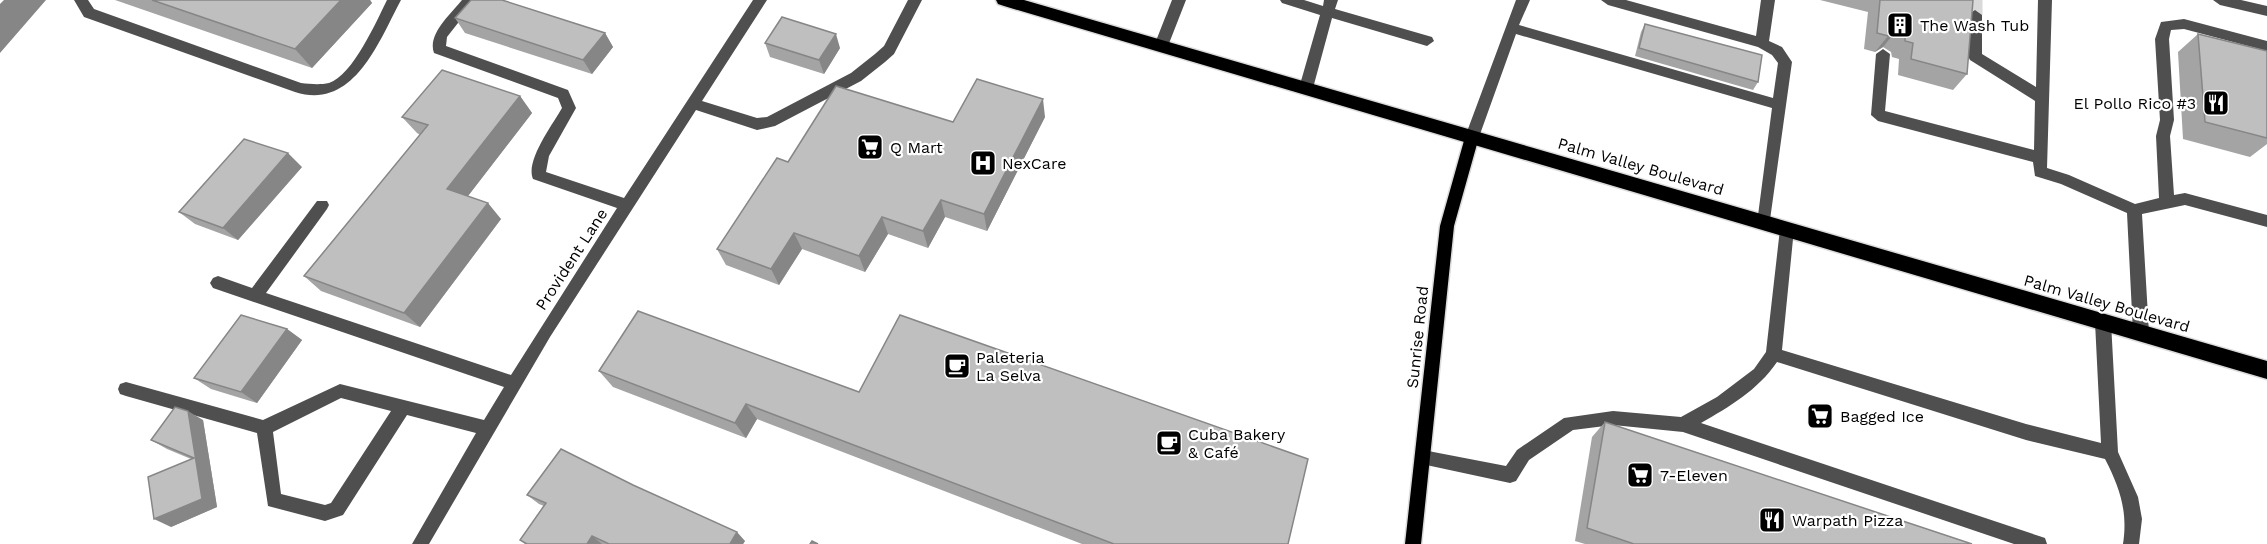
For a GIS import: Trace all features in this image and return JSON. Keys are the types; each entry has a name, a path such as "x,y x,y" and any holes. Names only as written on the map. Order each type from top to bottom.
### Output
{"highway":[{"name":"Palm Valley Boulevard","path":"1004,0 2267,370"}],"main road":[{"name":"Sunrise Road","path":"1413,544 1447,226 1472,137"}],"street":[{"path":"81,0 89,13 300,88 316,90 336,86 347,77 394,0"},
{"path":"468,0 441,36 439,50 563,94 569,108 542,155 538,175 627,205"},
{"name":"Provident Lane","path":"420,544 515,383 760,0"},
{"path":"693,103 757,124 770,122 856,77 880,58 889,50 915,0"},
{"path":"1161,46 1179,0"},
{"path":"1287,0 1330,6 1427,41"},
{"path":"1472,137 1523,0"},
{"path":"1608,0 1762,43 1777,51 1785,62 1764,223"},
{"path":"1762,43 1768,0"},
{"path":"2045,0 2040,172 2064,179 2134,210 2185,199 2267,221"},
{"path":"2220,0 2267,11"},
{"path":"1306,88 1330,6"},
{"path":"1975,15 1974,56 2042,98"},
{"path":"2167,203 2163,135 2167,120 2162,39 2166,26 2184,24 2267,46"},
{"path":"1511,28 1779,105"},
{"path":"1883,54 1878,115 2040,158"},
{"path":"255,296 322,205"},
{"path":"2134,210 2141,333"},
{"path":"1683,425 1723,402 1760,374 1774,354 1787,229"},
{"path":"218,283 515,383"},
{"path":"2103,322 2110,453 2134,504 2134,532 2131,544"},
{"path":"1774,354 2026,432 2110,453"},
{"path":"126,389 264,428 340,391 488,429"},
{"path":"264,428 274,500 326,513 336,509 403,407"},
{"path":"1423,458 1510,475 1523,455 1570,423 1613,418 1683,425 2039,544"}],"building":[{"path":"152,0 341,0 295,49"},
{"path":"471,0 502,0 605,33 583,60 455,18"},
{"path":"1880,0 1973,0 1967,74 1911,59 1913,43 1905,41 1905,36 1896,31 1888,36 1877,33"},
{"path":"782,17 836,34 819,60 765,43"},
{"path":"1645,24 1762,55 1758,82 1639,48"},
{"path":"2198,34 2267,51 2267,138 2205,122"},
{"path":"442,70 520,96 447,189 488,203 404,313 304,276 428,125 402,117"},
{"path":"977,79 1043,99 984,214 941,200 923,231 882,217 859,256 794,233 771,269 717,249 777,158 788,162 836,86 953,122"},
{"path":"244,139 288,153 223,228 179,212"},
{"path":"638,311 859,392 900,315 1308,459 1288,544 1114,544 746,404 735,423 599,371"},
{"path":"241,315 287,329 241,392 194,378"},
{"path":"175,407 188,411 202,499 154,519 148,477 194,458 151,440"},
{"path":"1605,422 1972,544 1634,544 1587,528"},
{"path":"561,449 633,485 737,532 730,544 609,544 592,536 587,544 527,544 520,540 546,503 527,495"}],"tunnel":[{"path":"1975,0 1975,15"}],"place":[{"name":"The Wash Tub","path":"1900,25"},
{"name":"El Pollo Rico #3","path":"2216,103"},
{"name":"Q Mart","path":"870,147"},
{"name":"NexCare","path":"983,163"},
{"name":"Paleteria La Selva","path":"957,366"},
{"name":"Bagged Ice","path":"1820,416"},
{"name":"Cuba Bakery & Café","path":"1169,443"},
{"name":"7-Eleven","path":"1640,475"},
{"name":"Warpath Pizza","path":"1772,520"}]}
